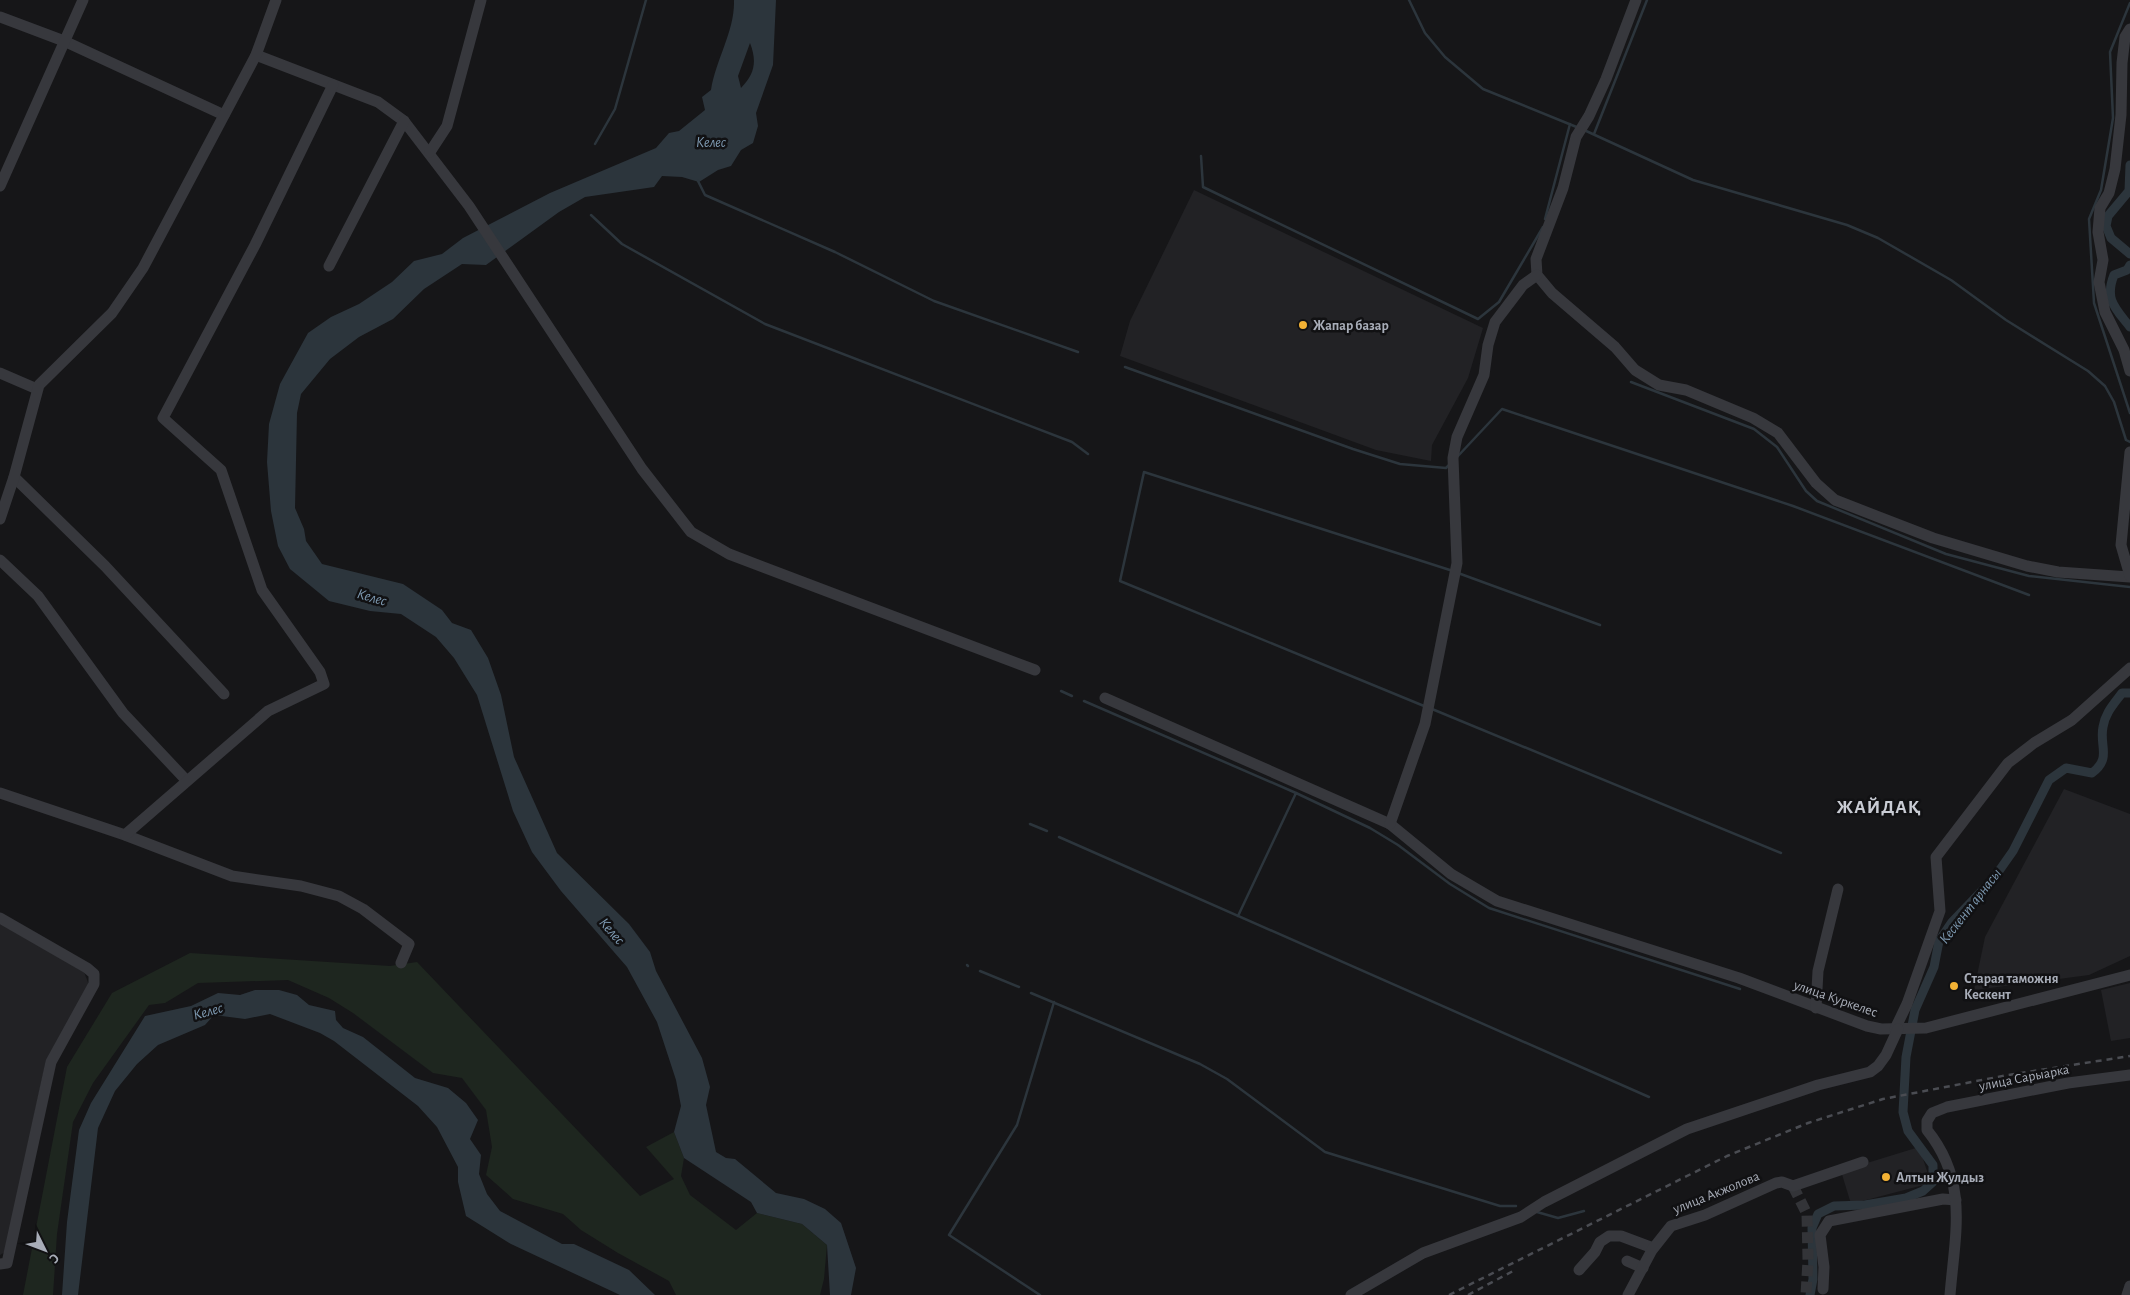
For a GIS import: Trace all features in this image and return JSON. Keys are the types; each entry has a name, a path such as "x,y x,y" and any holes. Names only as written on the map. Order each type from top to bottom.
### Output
{"street":[{"path":"0,186 83,0"},
{"path":"0,519 14,476 38,385 112,313 143,268 256,55 276,0"},
{"path":"430,152 448,126 481,0"},
{"path":"1636,0 1606,79 1589,116 1576,137 1562,188 1536,259 1536,275 1552,293 1615,347 1636,370 1659,385 1686,390 1753,418 1778,433 1816,483 1835,500 1933,538 2027,566 2058,572 2130,576 2121,545 2130,452"},
{"path":"0,17 64,41 224,115"},
{"path":"2130,29 2125,37 2122,63 2121,115 2115,168 2108,193 2100,208 2098,232 2103,260 2099,282 2105,312 2124,350 2130,371"},
{"path":"256,55 378,102 404,121 430,152 469,206 642,469 692,532 728,554 1035,670"},
{"path":"125,835 186,780 268,711 324,684 320,672 262,590 221,470 162,418 255,245 333,85"},
{"path":"329,266 404,121"},
{"path":"1390,824 1425,724 1457,564 1453,458 1457,437 1484,375 1488,344 1496,322 1523,285 1536,275"},
{"path":"0,373 37,389"},
{"path":"14,476 105,566 224,694"},
{"path":"0,560 38,596 123,713 186,780"},
{"path":"1350,1295 1423,1253 1521,1217 1544,1202 1687,1129 1802,1090 1870,1072 1878,1066 1900,1029 1940,911 1936,858 2008,763 2034,743 2072,720 2130,668"},
{"name":"улица Куркелес","path":"1105,698 1390,824 1451,874 1497,901 1739,978 1867,1026 1900,1029 1926,1028 2130,974"},
{"path":"0,792 125,835 232,876 301,886 339,896 363,909 409,944 401,963"},
{"path":"1816,1008 1818,971 1838,890"},
{"path":"0,918 87,968 94,974 94,984 52,1062 7,1263 0,1264"},
{"name":"улица Сарыарка","path":"1956,1200 1946,1157 1927,1130 1928,1118 1935,1111 2068,1083 2130,1075"},
{"name":"улица Акжолова","path":"1628,1295 1653,1248 1675,1224 1705,1215 1782,1182 1793,1186 1863,1162"},
{"path":"1823,1289 1824,1268 1820,1235 1829,1222 1943,1199 1956,1200 1950,1295"},
{"path":"1579,1270 1595,1252 1600,1242 1609,1236 1621,1236 1653,1248"},
{"path":"1627,1261 1643,1268"},
{"path":"2127,1295 2130,1286"}],"shaded area":[{"name":"Жапар базар","path":"1194,190 1483,328 1468,378 1432,445 1431,461 1376,450 1120,356 1130,321"},
{"path":"2064,789 2130,814 2130,956 2089,975 1974,990 1985,937"},
{"path":"0,923 84,972 89,985 46,1060 5,1252 0,1255"},
{"path":"190,953 390,966 417,962 640,1196 674,1179 646,1147 674,1132 684,1158 681,1176 690,1195 736,1230 757,1213 802,1224 827,1245 824,1279 820,1295 676,1295 669,1281 581,1230 563,1214 513,1199 486,1175 492,1147 486,1110 462,1078 433,1073 353,1013 329,998 288,980 198,983 165,1003 149,1005 93,1083 73,1122 57,1234 53,1295 23,1295 67,1067 112,993"},
{"path":"2130,983 2130,1038 2111,1041 2101,990"},
{"name":"Алтын Жулдыз","path":"1919,1147 1931,1183 1851,1204 1841,1171"}],"water":[{"name":"Келес","path":"734,0 776,0 773,65 756,113 758,126 753,143 741,150 731,166 718,170 699,182 682,177 662,176 654,187 585,197 559,212 486,265 462,264 424,289 393,319 359,337 330,359 301,394 297,413 295,508 304,529 306,541 322,564 403,584 442,610 452,623 471,630 488,658 501,695 514,757 557,853 629,924 650,952 656,971 702,1058 710,1087 706,1105 716,1152 726,1158 735,1159 776,1193 804,1199 825,1209 841,1223 856,1268 851,1295 830,1295 827,1245 802,1224 757,1213 751,1202 684,1158 674,1132 681,1106 676,1080 657,1022 627,967 561,891 532,852 513,811 477,695 454,658 436,637 401,614 370,611 329,601 290,569 278,546 271,511 267,462 269,424 280,384 308,333 331,317 359,304 392,282 414,261 442,254 463,238 550,193 656,148 669,133 679,131 705,110 702,97 711,90 734,11","holes":["750,43 754,56 753,67 749,78 741,88 738,76"]},
{"name":"Келес","path":"255,990 279,990 297,995 309,1005 335,1011 336,1020 343,1028 363,1037 415,1078 448,1088 466,1103 478,1120 470,1139 481,1155 479,1174 487,1194 500,1211 562,1244 574,1244 629,1270 655,1295 620,1295 511,1244 466,1216 458,1182 458,1167 437,1127 418,1106 334,1041 320,1033 270,1014 245,1019 214,1015 205,1025 158,1045 137,1064 115,1091 98,1128 78,1295 62,1295 67,1222 79,1130 91,1103 145,1016 191,1006 218,993 240,995"}],"waterway":[{"path":"595,144 615,109 646,0"},
{"path":"1409,0 1425,33 1445,57 1483,89 1579,128"},
{"path":"1594,134 1647,0"},
{"path":"2130,3 2110,52 2113,118 2101,190 2089,219 2094,303 2130,413"},
{"path":"1545,219 1570,124"},
{"path":"1584,130 1693,180 1847,225 1878,238 1951,280 2006,320 2088,371 2105,386 2114,402 2126,440 2130,442"},
{"path":"1201,156 1203,187 1478,319 1499,302 1543,227"},
{"name":"Кескент арнасы","path":"2130,165 2129,191 2108,216 2106,226 2111,238 2130,254"},
{"path":"698,181 705,195 835,252 934,301 1078,352"},
{"path":"591,215 622,244 765,324 1072,442 1088,454"},
{"name":"Кескент арнасы","path":"2130,265 2127,270 2114,275 2110,291 2113,304 2130,327"},
{"path":"1125,367 1400,464 1446,468 1449,465"},
{"path":"1631,382 1754,429 1777,447 1806,491 1817,501 1946,554 2029,576 2130,587"},
{"path":"1458,456 1502,409 1793,506 2029,595"},
{"path":"1424,706 1120,581 1144,472 1453,571"},
{"path":"1458,573 1600,625"},
{"path":"1061,691 1072,696"},
{"name":"Кескент арнасы","path":"1810,1295 1813,1279 1812,1228 1818,1214 1834,1206 1865,1205 1906,1198 1923,1191 1933,1182 1933,1165 1908,1131 1903,1112 1906,1057 1915,1010 1934,967 1939,941 1952,922 1994,878 2013,851 2049,780 2066,768 2092,773 2102,762 2104,752 2102,734 2106,717 2122,693 2130,693"},
{"path":"1084,701 1296,793"},
{"path":"1432,709 1781,853"},
{"path":"1238,916 1296,793 1370,828 1398,845 1450,884 1489,908 1740,989"},
{"path":"1030,824 1047,831"},
{"path":"1059,837 1649,1097"},
{"path":"980,971 1019,987"},
{"path":"1031,993 1200,1064 1227,1079 1325,1152 1500,1206 1516,1206"},
{"path":"1040,1295 949,1235 1017,1125 1054,1002"},
{"path":"1537,1212 1558,1218 1584,1211"}],"tunnel":[{"path":"1793,1186 1807,1214 1808,1260 1806,1295"}],"railway":[{"path":"1449,1295 1727,1156 1808,1123 1883,1099 2008,1075 2130,1056"},
{"path":"1468,1295 1515,1270"}],"place":[{"name":"Жапар базар","path":"1303,325"},
{"name":"Старая таможня Кескент","path":"1954,986"},
{"name":"Алтын Жулдыз","path":"1886,1177"}],"district":[{"name":"ЖАЙДАҚ","path":"1879,806"}]}
